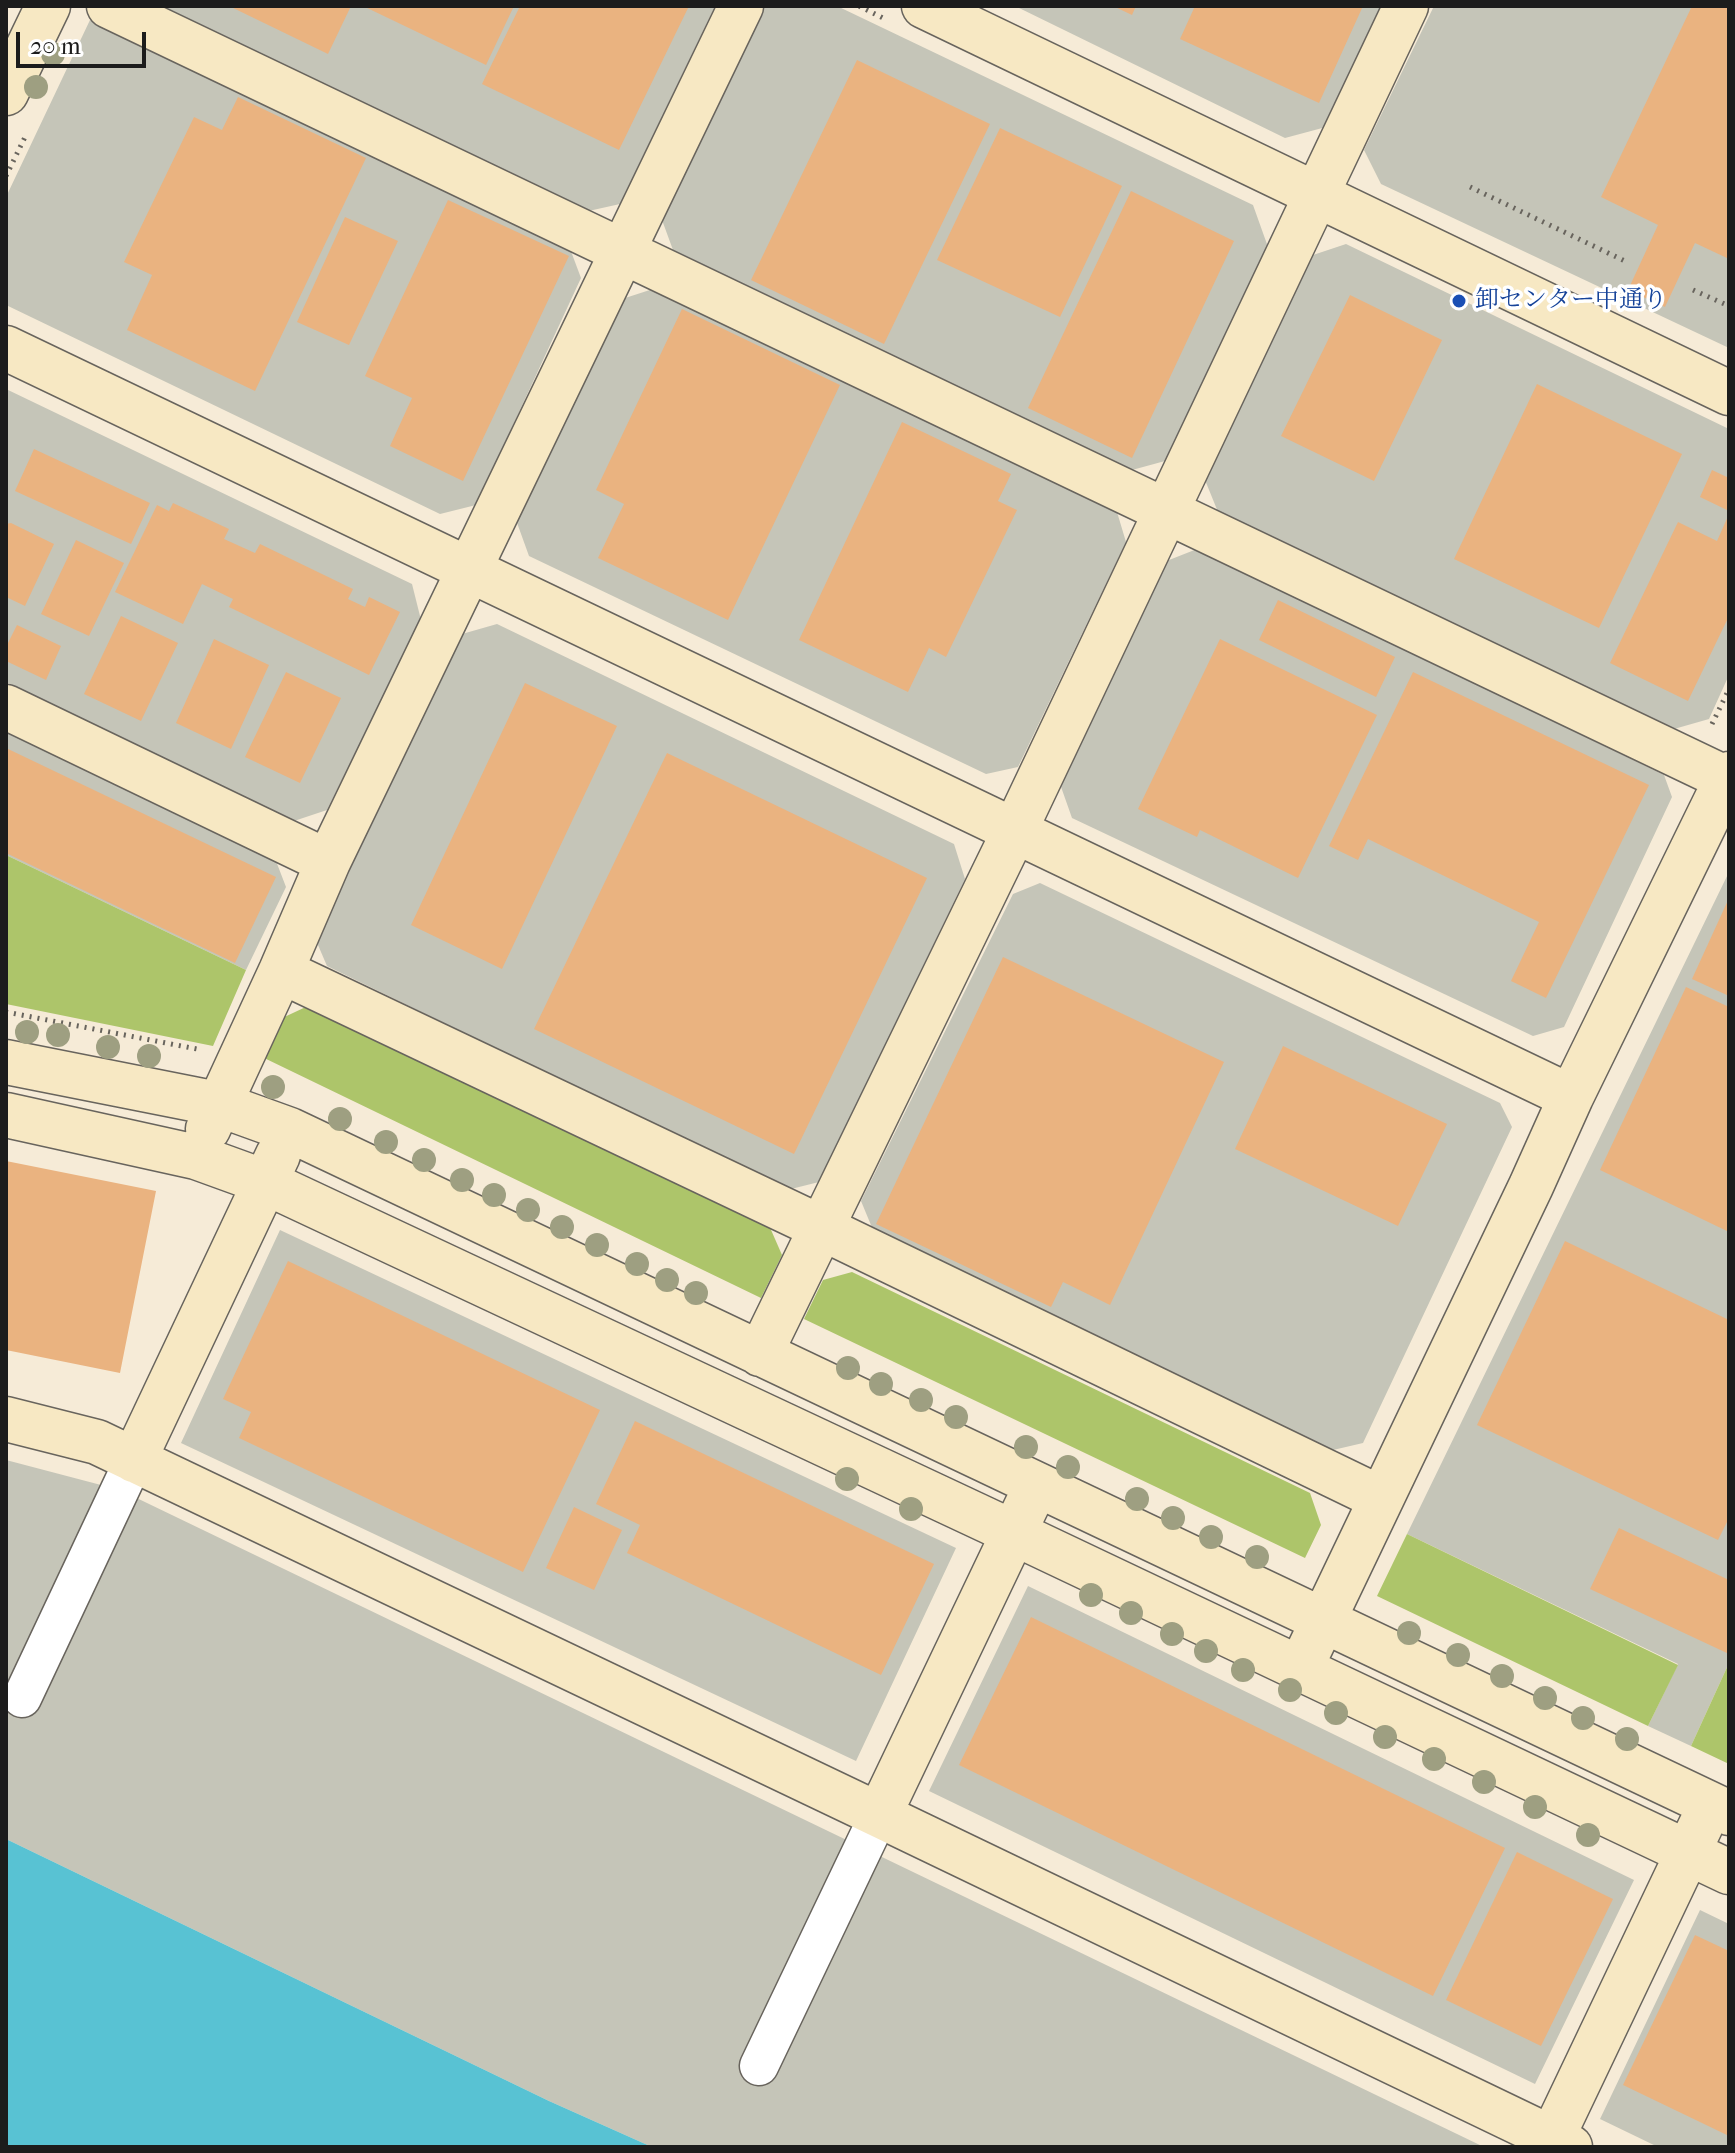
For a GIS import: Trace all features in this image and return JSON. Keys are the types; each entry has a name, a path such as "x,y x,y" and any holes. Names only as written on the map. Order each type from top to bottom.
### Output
{"street":[{"path":"6,93 48,6"},
{"path":"109,6 1165,512 1728,776 1571,1097 1300,1669"},
{"path":"196,1157 328,862 741,6"},
{"path":"924,6 1729,393"},
{"path":"760,1354 1015,830 1406,6"},
{"path":"6,348 1571,1097"},
{"path":"6,707 328,862"},
{"path":"281,971 1380,1498"},
{"path":"6,1062 218,1104 290,1130 1720,1809 1688,1852 1561,2143 97,1442 6,1419"},
{"path":"6,1115 196,1157 265,1182 1729,1872"},
{"path":"22,1698 290,1130"},
{"path":"759,2066 1037,1485"}],"path":[{"path":"1470,187 1627,262"},
{"path":"1693,290 1729,306"},
{"path":"6,1012 240,1057"}],"shaded area":[{"path":"157,6 715,6 620,204 584,212"},
{"path":"765,6 837,6 1253,205 1268,247 1165,461 1132,470 673,250 662,220"},
{"path":"1015,6 1383,6 1326,127 1285,138"},
{"path":"1434,6 1729,6 1729,348 1381,184 1364,150"},
{"path":"90,20 569,246 581,278 476,505 440,514 6,305 6,197"},
{"path":"1346,244 1729,429 1729,675 1709,719 1674,729 1218,512 1205,480 1310,256"},
{"path":"656,288 1117,512 1126,542 1018,767 986,774 529,556 516,520 619,300"},
{"path":"6,389 412,584 421,620 327,810 294,821 6,682"},
{"path":"1197,549 1664,775 1672,797 1564,1027 1533,1036 1072,818 1060,784 1164,562"},
{"path":"497,624 954,844 965,879 819,1182 787,1190 327,966 315,938 462,634"},
{"path":"6,731 276,861 286,887 246,970 6,855"},
{"path":"1729,872 1729,1663 1691,1746 1648,1726 1678,1664 1407,1534"},
{"path":"1040,883 1500,1103 1512,1127 1363,1443 1333,1450 873,1230 861,1201 1013,894"},
{"path":"280,1230 956,1548 856,1761 181,1443"},
{"path":"6,1460 120,1490 1484,2147 652,2147 549,2101 6,1839"},
{"path":"1028,1586 1634,1880 1535,2084 929,1791"},
{"path":"1700,1910 1729,1924 1729,2147 1658,2147 1600,2119"}],"green space":[{"path":"6,855 246,970 213,1046 6,1004"},
{"path":"310,1005 768,1223 782,1255 761,1298 260,1056 278,1020"},
{"path":"852,1272 1310,1493 1321,1525 1305,1558 804,1319 823,1280"},
{"path":"1407,1534 1678,1665 1648,1726 1377,1596"},
{"path":"1729,1663 1729,1764 1691,1746"}],"water":[{"path":"6,1839 549,2101 652,2147 6,2147"}],"building":[{"path":"229,6 351,6 328,54"},
{"path":"363,6 514,6 486,65"},
{"path":"520,6 689,6 619,150 482,84"},
{"path":"1113,6 1136,6 1132,15"},
{"path":"1195,6 1363,6 1319,103 1180,39"},
{"path":"1692,6 1729,6 1729,259 1695,243 1665,307 1628,290 1658,225 1601,197"},
{"path":"857,60 990,124 884,344 751,280"},
{"path":"238,97 366,158 255,391 127,330 152,275 124,262 194,117 222,130"},
{"path":"1000,128 1122,186 1060,317 937,260"},
{"path":"1131,191 1234,241 1132,458 1028,408"},
{"path":"448,200 569,256 463,481 390,446 412,398 365,376"},
{"path":"345,217 398,241 349,345 297,322"},
{"path":"1350,295 1442,340 1374,481 1281,436"},
{"path":"682,309 840,385 728,620 598,558 624,504 596,490"},
{"path":"1537,384 1682,454 1599,628 1454,559"},
{"path":"902,422 1011,474 998,501 1017,510 946,657 929,648 908,692 799,640"},
{"path":"34,449 150,503 131,544 15,491"},
{"path":"1712,470 1729,478 1729,511 1700,497"},
{"path":"173,503 229,529 224,539 255,553 260,544 353,589 348,599 365,607 369,597 400,612 369,675 229,607 233,599 202,584 183,624 115,592 157,505 169,511"},
{"path":"1729,514 1729,616 1688,701 1610,663 1678,522 1717,541"},
{"path":"11,523 54,544 25,606 6,597 6,524"},
{"path":"76,540 124,563 89,636 41,614"},
{"path":"1278,600 1395,657 1376,697 1259,640"},
{"path":"121,616 178,643 141,721 84,694"},
{"path":"17,625 61,646 46,680 6,661 6,647"},
{"path":"214,639 269,665 231,749 176,723"},
{"path":"1220,639 1377,715 1298,878 1200,830 1197,837 1138,809"},
{"path":"286,672 341,698 300,783 245,757"},
{"path":"1413,672 1649,785 1546,998 1511,981 1539,922 1368,839 1358,860 1329,846"},
{"path":"525,683 617,726 502,969 411,925"},
{"path":"6,748 276,877 235,963 6,853"},
{"path":"667,753 927,878 794,1154 534,1029"},
{"path":"1729,898 1729,996 1692,979"},
{"path":"1003,957 1224,1062 1110,1305 1063,1282 1051,1307 876,1224"},
{"path":"1686,987 1729,1007 1729,1232 1600,1170"},
{"path":"1283,1046 1447,1124 1398,1226 1235,1149"},
{"path":"6,1161 156,1191 120,1373 6,1350"},
{"path":"1565,1241 1729,1320 1729,1518 1718,1540 1477,1425"},
{"path":"288,1261 600,1410 523,1572 239,1438 251,1412 223,1399"},
{"path":"635,1421 934,1564 881,1675 627,1553 640,1525 596,1504"},
{"path":"574,1507 622,1530 594,1590 546,1568"},
{"path":"1619,1528 1729,1580 1729,1654 1590,1589"},
{"path":"1031,1617 1505,1848 1433,1996 959,1765"},
{"path":"1517,1852 1613,1899 1541,2046 1446,2000"},
{"path":"1695,1935 1729,1951 1729,2136 1623,2085"}],"place":[{"name":"卸センター中通り","path":"1459,301"}]}
